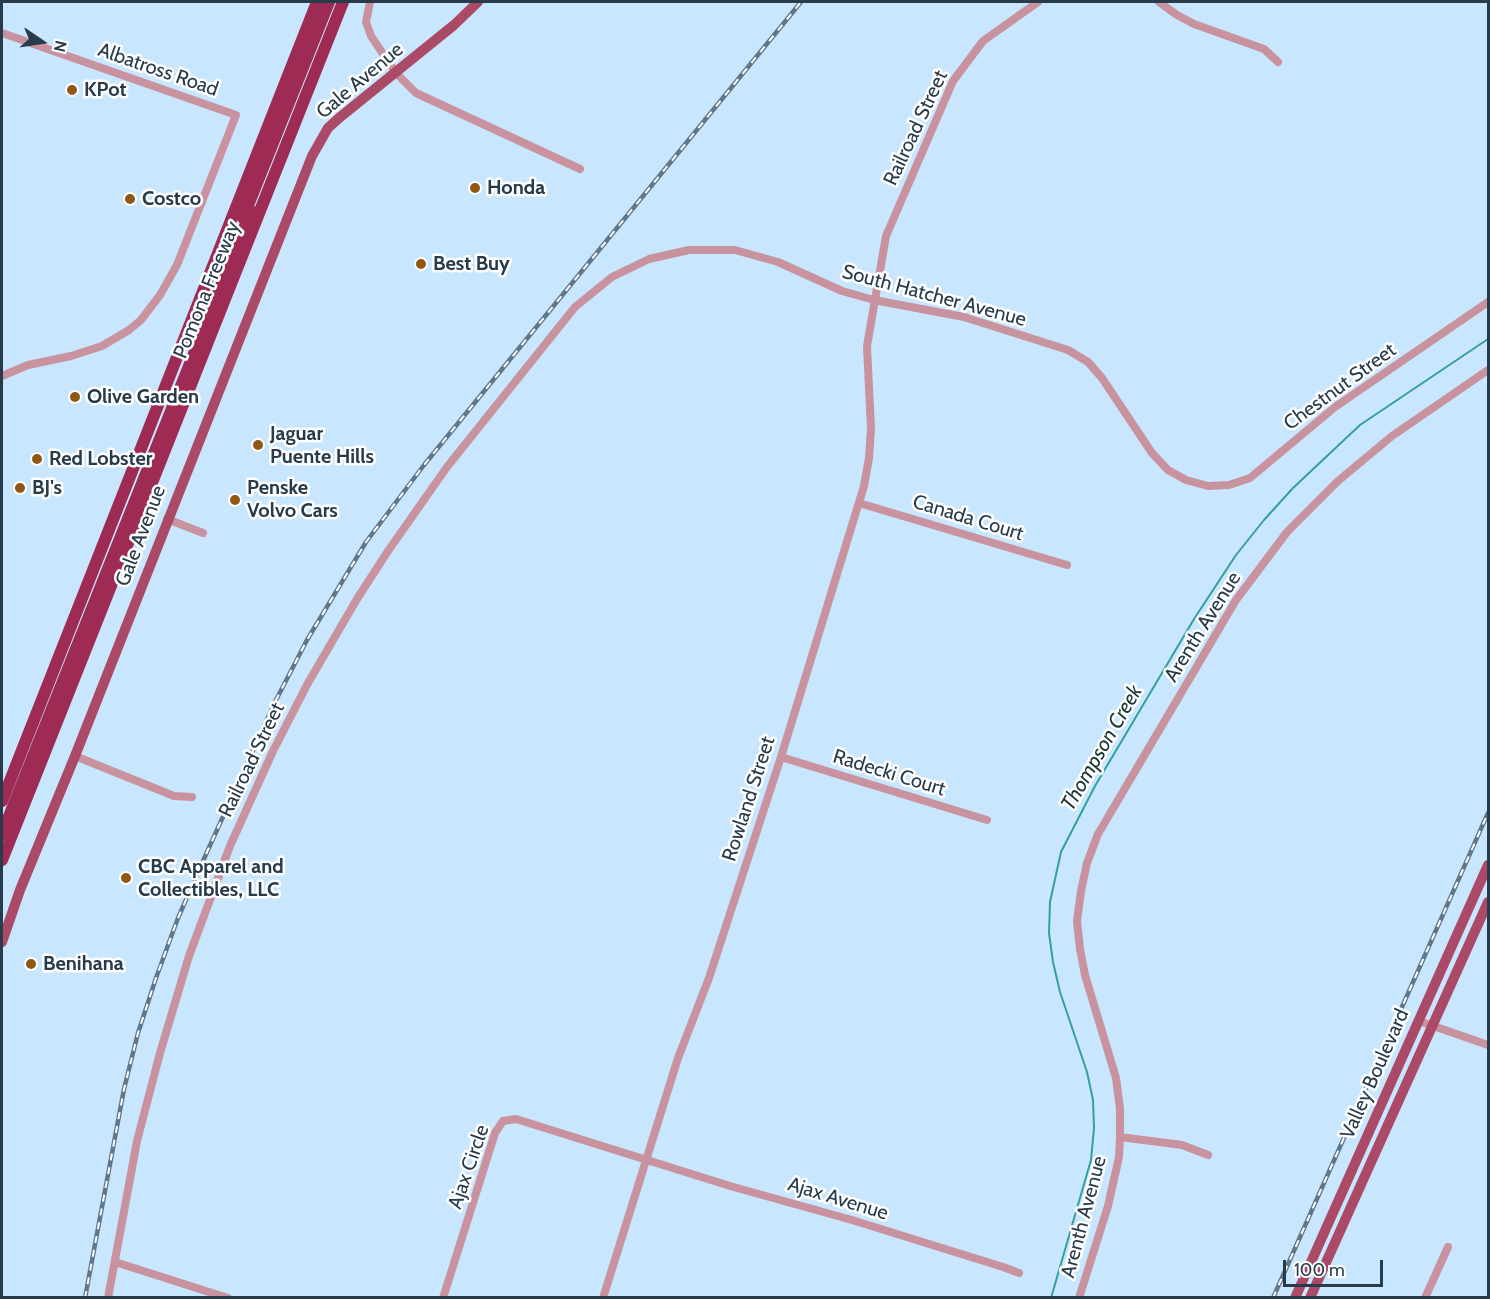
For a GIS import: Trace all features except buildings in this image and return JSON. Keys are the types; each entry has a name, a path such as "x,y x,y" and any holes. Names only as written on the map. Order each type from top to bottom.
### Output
{"highway":[{"name":"Pomona Freeway","path":"2,801 317,2"},
{"path":"2,821 329,2"},
{"path":"2,834 334,2"},
{"name":"Pomona Freeway","path":"2,860 343,2"}],"main road":[{"name":"Gale Avenue","path":"2,942 20,890 312,156 328,128 396,74 478,2"},
{"name":"Valley Boulevard","path":"1295,1298 1488,865"},
{"name":"Valley Boulevard","path":"1310,1298 1488,902"},
{"path":"1377,1152 1374,1140 1384,1100"}],"street":[{"path":"370,2 366,22 371,36 396,74 416,93 580,169"},
{"name":"Railroad Street","path":"874,300 886,236 953,81 983,41 1038,2"},
{"path":"1159,2 1194,24 1264,49 1278,62"},
{"name":"Albatross Road","path":"2,33 236,115 177,265 160,295 141,320 129,330 102,345 71,356 28,365 2,376"},
{"name":"South Hatcher Avenue","path":"575,307 612,277 649,259 689,250 735,250 778,262 842,291 874,300 963,317 1068,350 1088,362 1102,378 1152,453 1168,470 1186,480 1208,486"},
{"name":"Rowland Street","path":"603,1298 678,1058 709,978 781,757 859,503 869,458 871,429 867,346 874,300"},
{"name":"Chestnut Street","path":"1208,486 1229,485 1250,478 1335,407 1488,302"},
{"name":"Railroad Street","path":"108,1298 137,1141 189,956 230,846 273,751 313,675 388,551 448,466 575,307"},
{"name":"Arenth Avenue","path":"1079,1298 1108,1206 1119,1157 1120,1137 1116,1078 1085,975 1077,921 1087,862 1098,834 1236,600 1287,532 1338,481 1392,436 1488,370"},
{"name":"Canada Court","path":"859,503 1067,565"},
{"path":"167,519 203,533"},
{"path":"75,756 174,796 192,797"},
{"name":"Radecki Court","path":"781,757 987,820"},
{"path":"1419,1021 1488,1045"},
{"name":"Ajax Circle","path":"443,1298 495,1133 503,1121 516,1119 647,1159"},
{"path":"1120,1137 1182,1145 1208,1155"},
{"name":"Ajax Avenue","path":"647,1159 730,1186 895,1233 1019,1273"},
{"path":"1425,1298 1448,1247"},
{"path":"115,1262 228,1298"}],"waterway":[{"name":"Thompson Creek","path":"1051,1298 1091,1160 1094,1128 1093,1100 1087,1072 1060,992 1049,933 1050,902 1061,852 1095,786 1194,619 1236,555 1264,520 1293,488 1360,425 1488,339"}],"railway":[{"path":"85,1298 124,1089 138,1033 156,978 178,918 207,852 275,702 307,640 366,542 424,465 801,2"},
{"path":"1273,1298 1488,813"}],"place":[{"name":"KPot","path":"72,90"},
{"name":"Honda","path":"475,188"},
{"name":"Costco","path":"130,199"},
{"name":"Best Buy","path":"421,264"},
{"name":"Olive Garden","path":"75,397"},
{"name":"Jaguar Puente Hills","path":"258,445"},
{"name":"Red Lobster","path":"37,459"},
{"name":"BJ's","path":"20,488"},
{"name":"Penske Volvo Cars","path":"235,500"},
{"name":"CBC Apparel and Collectibles, LLC","path":"126,878"},
{"name":"Benihana","path":"31,964"}]}
